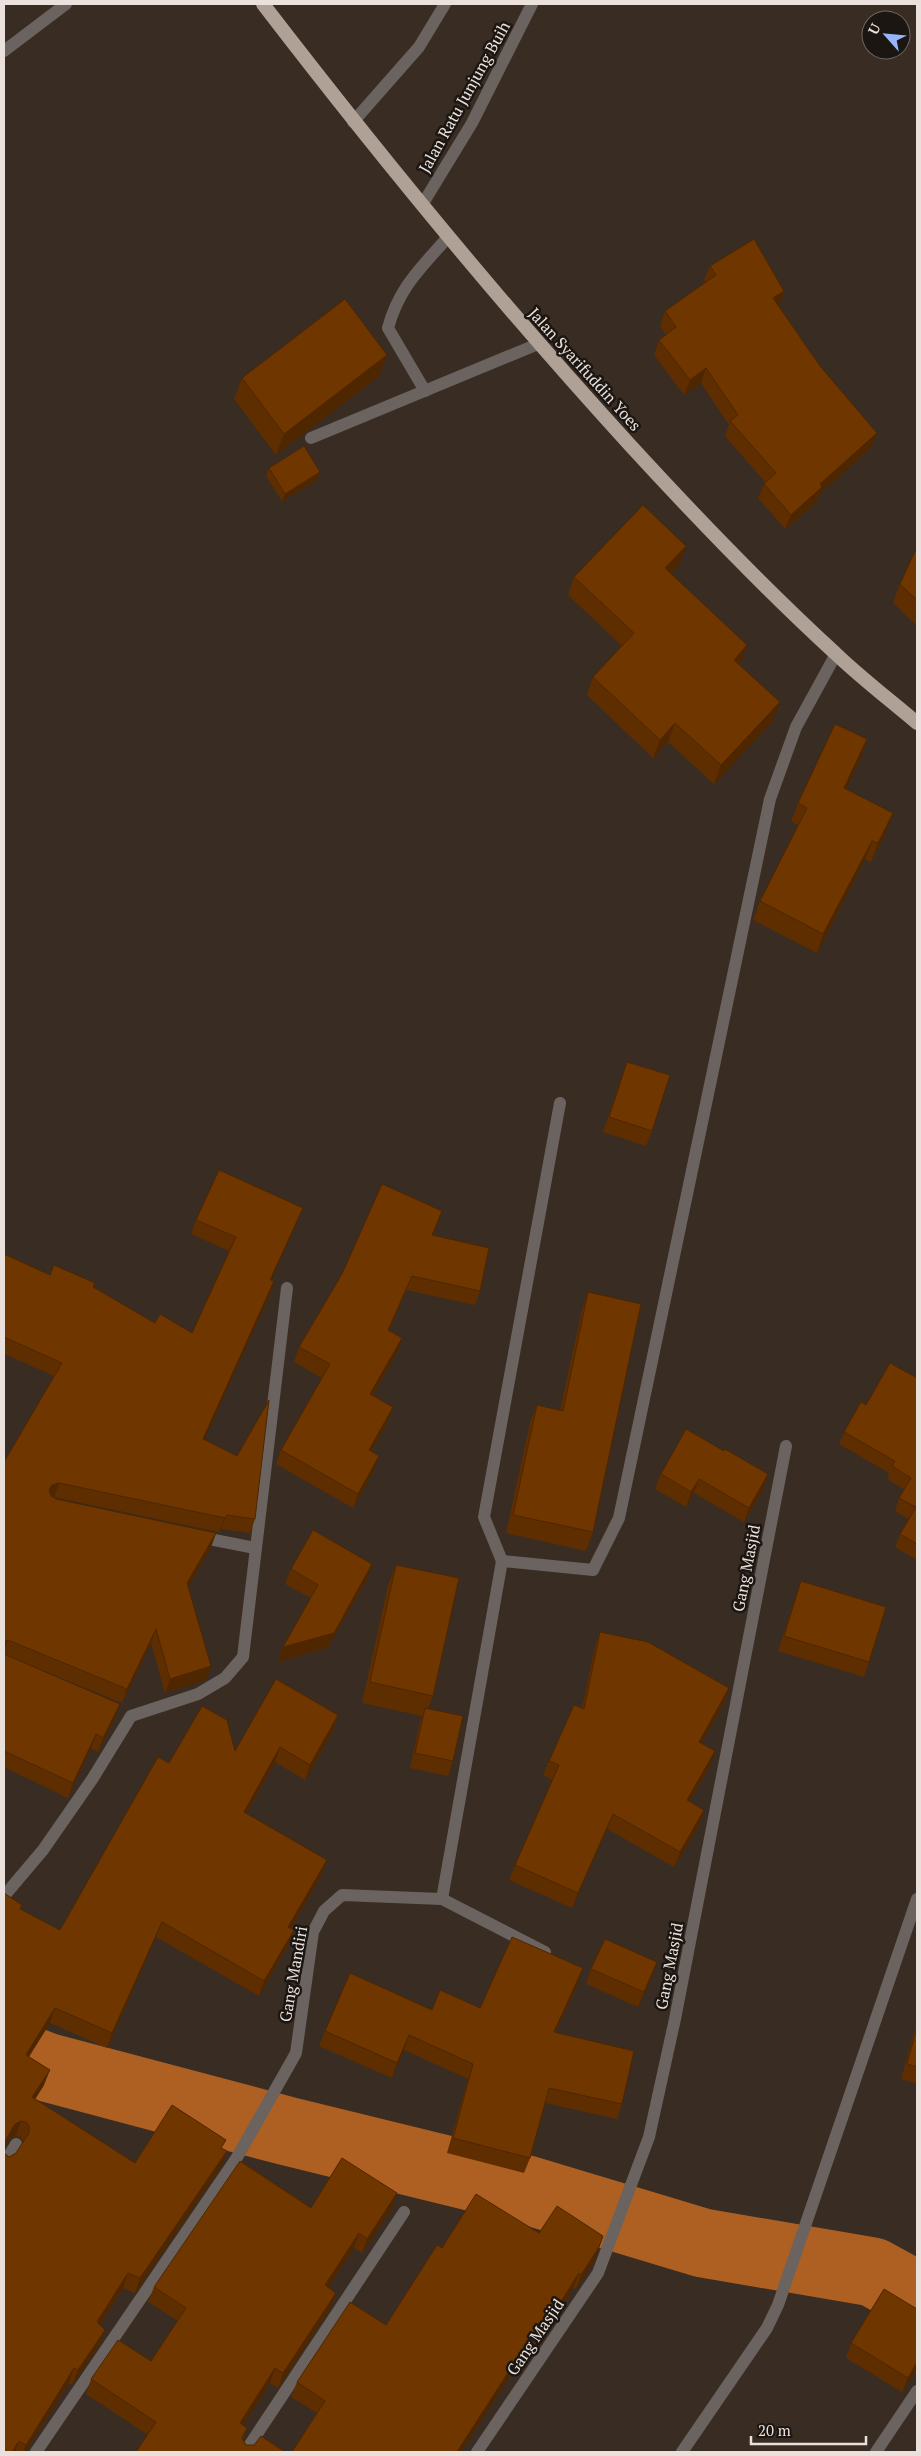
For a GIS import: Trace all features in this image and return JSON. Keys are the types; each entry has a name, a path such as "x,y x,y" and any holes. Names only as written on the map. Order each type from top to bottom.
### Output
{"highway":[{"name":"Jalan Syarifuddin Yoes","path":"263,4 353,122 538,344 696,517 836,654 917,723"}],"street":[{"path":"4,50 66,4"},
{"path":"353,122 419,47 445,4"},
{"name":"Jalan Ratu Junjung Buih","path":"422,205 472,123 532,4"},
{"path":"425,391 388,328 393,308 404,287 448,237"},
{"path":"311,438 538,344"},
{"path":"502,1561 593,1570 620,1518 770,799 796,727 836,654"},
{"path":"442,1899 502,1561 484,1517 560,1103"},
{"path":"4,1896 43,1850 93,1778 126,1714 198,1694 225,1678 243,1658 287,1288"},
{"name":"Gang Masjid","path":"477,2452 598,2272 649,2138 675,2019 786,1446"},
{"path":"182,1534 255,1548"},
{"name":"Gang Mandiri","path":"36,2452 236,2159 296,2053 313,1932 324,1911 342,1895 442,1899 552,1956"},
{"path":"682,2452 766,2328 778,2305 917,1899"},
{"path":"4,2164 16,2144"},
{"path":"246,2452 404,2212"},
{"path":"876,2452 917,2390"}],"building":[{"path":"754,239 784,291 773,298 820,366 877,433 820,484 822,487 791,515 764,484 776,473 730,421 738,415 706,368 690,380 659,340 676,327 665,311 716,275 710,266"},
{"path":"345,299 387,355 284,434 242,378"},
{"path":"304,446 320,472 285,494 269,468"},
{"path":"643,505 686,546 665,568 747,645 734,660 780,702 721,765 675,723 660,740 593,677 634,633 574,577"},
{"path":"917,547 917,600 900,584"},
{"path":"835,724 867,739 844,788 893,813 878,843 872,841 823,934 760,901 807,808 798,803"},
{"path":"627,1062 670,1075 652,1131 609,1117"},
{"path":"219,1170 303,1208 270,1280 274,1281 203,1439 237,1456 269,1400 255,1519 227,1515 225,1518 59,1483 52,1485 49,1490 51,1496 56,1499 216,1533 187,1583 211,1666 170,1679 156,1629 127,1689 8,1640 4,1642 4,1462 62,1363 4,1337 4,1254 50,1275 54,1265 95,1283 93,1287 155,1323 160,1314 192,1333 236,1237 196,1220"},
{"path":"382,1184 442,1211 432,1235 489,1248 480,1291 412,1276 388,1330 402,1338 370,1394 393,1407 369,1450 379,1456 358,1494 281,1450 330,1364 299,1347 342,1274"},
{"path":"588,1292 641,1304 593,1532 513,1515 537,1405 563,1411"},
{"path":"890,1363 917,1378 917,1544 900,1534 916,1507 899,1498 911,1478 892,1466 895,1461 844,1432 861,1402 866,1405"},
{"path":"686,1429 768,1474 749,1508 699,1479 691,1492 661,1474"},
{"path":"313,1530 372,1564 334,1633 283,1647 318,1585 291,1569"},
{"path":"396,1565 459,1578 433,1696 370,1682"},
{"path":"801,1581 886,1607 869,1662 784,1636"},
{"path":"600,1632 648,1642 729,1688 699,1742 715,1751 687,1800 704,1810 680,1852 613,1814 578,1893 515,1865 559,1765 549,1761 574,1705 584,1709"},
{"path":"4,1652 6,1655 120,1704 103,1738 96,1734 73,1783 4,1751"},
{"path":"276,1679 338,1715 310,1765 280,1747 244,1812 327,1860 288,1927 294,1930 264,1981 162,1922 112,2033 55,2008 26,2055 50,2070 32,2097 135,2163 172,2105 226,2140 221,2148 227,2151 140,2278 128,2273 97,2322 105,2330 78,2370 74,2368 26,2445 19,2441 12,2452 4,2452 4,2153 9,2157 16,2153 29,2133 29,2125 21,2121 15,2124 4,2143 4,1893 22,1905 20,1909 60,1930 158,1757 169,1763 202,1706 227,1720 235,1751"},
{"path":"425,1708 463,1716 453,1761 415,1753"},
{"path":"512,1937 583,1968 554,2032 634,2051 622,2104 549,2088 530,2158 453,2138 473,2064 409,2035 397,2063 325,2031 350,1973 432,2010 440,1990 480,2008"},
{"path":"605,1939 657,1962 644,1992 591,1969"},
{"path":"917,2027 917,2067 907,2064"},
{"path":"342,2158 397,2193 367,2239 359,2233 325,2285 336,2293 283,2373 275,2368 240,2423 247,2428 242,2438 246,2445 254,2445 261,2436 285,2452 136,2452 156,2422 91,2379 118,2340 151,2361 186,2308 154,2287 240,2161 311,2208"},
{"path":"476,2194 539,2233 557,2206 603,2236 599,2247 581,2275 579,2273 555,2311 552,2309 524,2352 522,2351 457,2452 292,2452 325,2401 297,2382 350,2302 386,2325 437,2245 442,2248"},
{"path":"884,2289 917,2309 917,2362 908,2378 851,2343"}],"waterway":[{"path":"4,2051 46,2067 287,2131 527,2190 703,2243 873,2272 917,2296"}]}
